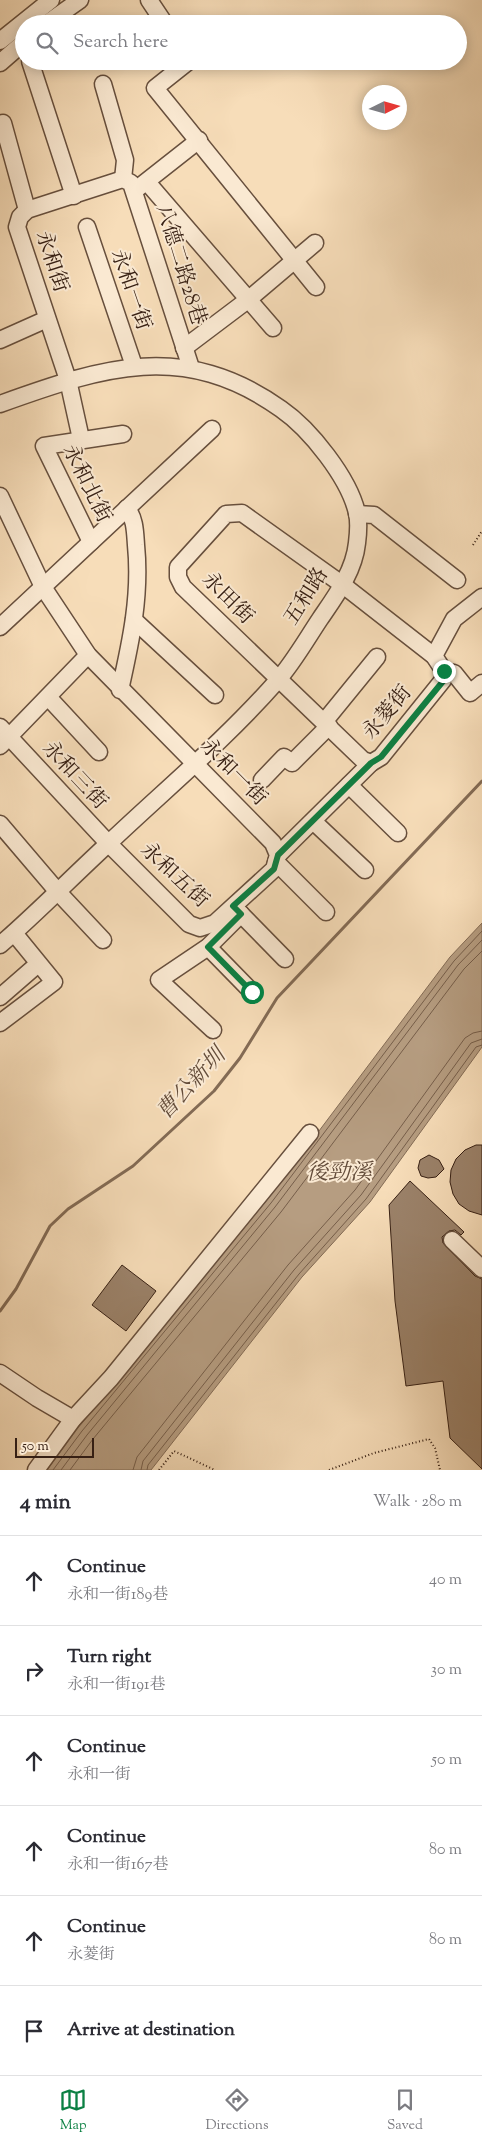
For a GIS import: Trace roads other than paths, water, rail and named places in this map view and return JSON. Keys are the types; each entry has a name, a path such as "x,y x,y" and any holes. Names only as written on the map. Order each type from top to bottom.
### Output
{"street":[{"path":"36,15 51,0"},
{"path":"59,15 80,0"},
{"path":"149,0 159,15"},
{"path":"0,63 13,39"},
{"path":"33,70 74,196 135,184 199,140"},
{"path":"178,70 156,88 316,287"},
{"name":"八德二路28巷","path":"103,84 191,368"},
{"path":"3,123 27,210"},
{"path":"135,184 249,299 274,328"},
{"name":"永和街","path":"74,196 27,210 20,217 17,227 68,380 81,439"},
{"name":"永和一街","path":"87,227 134,366"},
{"path":"184,348 249,299 315,242"},
{"name":"永和街","path":"0,340 47,319"},
{"name":"五和路","path":"0,404 68,380 134,366 171,365 211,372 255,390 287,413 334,466 347,488 357,514 357,546 343,585 278,680 194,764 0,945"},
{"path":"0,627 212,428"},
{"path":"81,439 124,434"},
{"name":"永和北街","path":"81,439 44,446 91,542"},
{"name":"永和一街","path":"0,496 43,588 88,656 273,844 277,858 326,912"},
{"path":"120,690 134,620 139,577 133,517 128,508"},
{"name":"永田街","path":"278,680 183,587 178,577 178,567 226,514 242,513 343,585"},
{"path":"357,514 374,515 457,580"},
{"path":"343,585 434,656 444,671 454,673 470,693 482,683"},
{"path":"434,656 454,619 482,597"},
{"path":"134,620 215,695"},
{"path":"3,736 48,697 88,656"},
{"path":"262,780 284,757 292,763 326,724 377,657"},
{"name":"永菱街","path":"278,680 363,760 371,763 381,757 444,680 444,671"},
{"path":"48,697 99,752"},
{"name":"永和三街","path":"3,736 108,843"},
{"path":"213,1030 159,980 208,947 237,910 274,869 277,858 371,763"},
{"path":"349,784 398,833"},
{"path":"313,821 365,870"},
{"path":"0,824 58,892 103,940"},
{"name":"永和五街","path":"108,843 189,924 200,928 215,923 237,910"},
{"path":"237,910 285,959"},
{"path":"0,1023 54,982 14,933"},
{"path":"208,947 252,992"},
{"path":"0,997 38,964"},
{"path":"36,1470 74,1419 111,1378 310,1134"},
{"path":"452,1240 482,1269"},
{"path":"0,1373 37,1398 74,1419"}],"water":[{"name":"後勁溪","path":"482,923 482,1047 370,1202 302,1277 151,1470 47,1470 78,1428 267,1200 450,957"}],"waterway":[{"name":"曹公新圳","path":"0,1311 16,1289 50,1226 68,1209 133,1166 214,1091 240,1058 277,998 482,781"}]}
